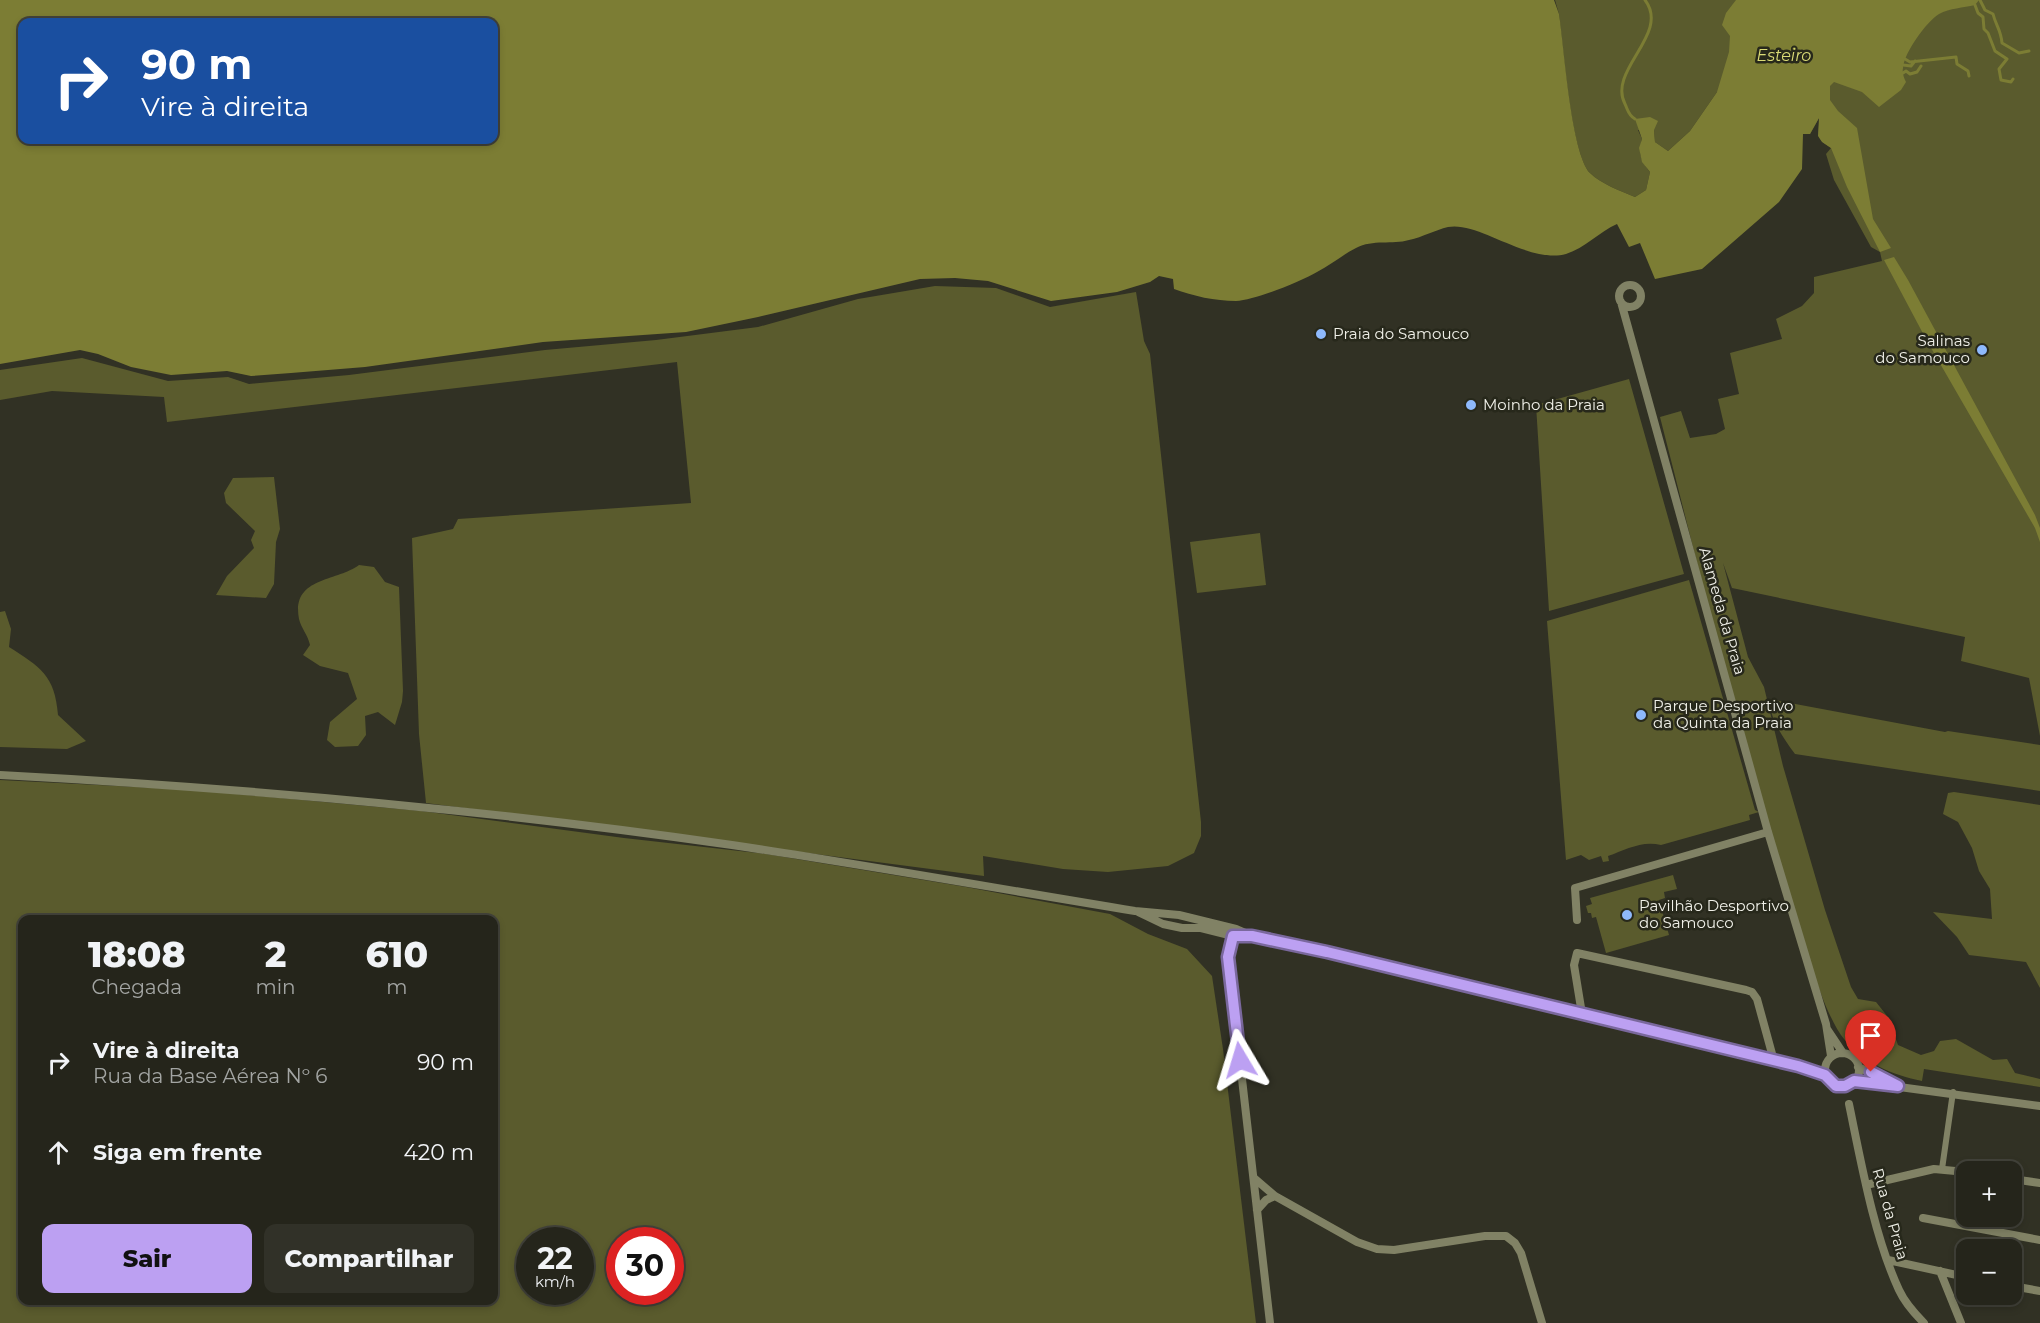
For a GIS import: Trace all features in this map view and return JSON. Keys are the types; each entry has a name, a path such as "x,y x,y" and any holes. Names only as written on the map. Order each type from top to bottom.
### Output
{"street":[{"path":"1631,285 1635,286 1641,292 1637,304 1629,307 1621,302 1620,291 1631,285"},
{"name":"Alameda da Praia","path":"1621,302 1768,832 1827,1029"},
{"name":"Alameda da Praia","path":"1632,339 1629,319 1637,304"},
{"path":"0,775 310,796 523,818 741,846 1135,911 1179,915 1236,929 1252,936 1798,1066 1825,1075 1836,1086 1845,1086 1854,1081 1953,1092 2040,1106"},
{"path":"1577,920 1575,888 1768,832"},
{"path":"1135,911 1163,924 1182,928 1201,928 1233,936 1252,936"},
{"path":"1233,936 1228,957 1270,1323"},
{"path":"1582,1014 1574,965 1577,953 1746,990 1752,992 1757,999 1774,1061"},
{"path":"1827,1029 1843,1053 1854,1058 1858,1067 1854,1081"},
{"path":"1825,1075 1828,1060 1827,1029"},
{"path":"1798,1066 1828,1060 1843,1053"},
{"path":"1858,1067 1898,1086"},
{"path":"1942,1169 1953,1092"},
{"name":"Rua da Praia","path":"1849,1104 1866,1185 1888,1260 1899,1291 1910,1309 1924,1323"},
{"path":"1866,1185 1942,1169 1956,1171"},
{"path":"1254,1178 1275,1197 1357,1242 1377,1249 1394,1250 1485,1236 1506,1236 1519,1248 1542,1323"},
{"path":"2022,1180 2040,1183"},
{"path":"1257,1210 1266,1200 1275,1197"},
{"path":"1923,1218 2040,1240"},
{"path":"1888,1260 1956,1275"},
{"path":"1940,1271 1961,1323"},
{"path":"2022,1288 2040,1291"}],"shaded area":[{"path":"1555,0 2040,0 2040,736 2029,678 1961,661 1965,637 1732,588 1723,563 1748,657 1764,687 1783,766 1825,910 1851,987 1858,999 1876,1002 1888,1017 1898,1045 1921,1055 1934,1051 1940,1041 1956,1039 1993,1060 2007,1059 2015,1073 2040,1079 2040,1087 1924,1069 1922,1081 1911,1078 1879,1067 1860,1055 1836,1028 1816,980 1758,793 1660,417 1681,411 1690,438 1716,434 1725,429 1718,399 1739,394 1730,353 1782,339 1776,319 1802,306 1814,293 1814,277 1882,261 1880,252 1871,247 1834,180 1826,154 1831,148 1820,138 1819,118 1810,134 1717,92 1690,131 1668,151 1655,142 1654,130 1638,130 1642,139 1641,157 1650,172 1646,190 1635,197 1600,181 1590,173 1583,162 1578,144"},
{"path":"935,286 996,288 1050,307 1136,292 1144,341 1150,354 1201,822 1201,836 1194,853 1168,866 1108,872 1063,869 983,856 984,876 426,803 419,734 412,538 453,529 458,519 691,503 677,362 167,422 164,397 52,391 0,400 0,370 82,358 168,381 228,377 249,384 349,375 545,350 656,340 758,327 858,299"},
{"path":"1629,379 1684,574 1549,611 1536,405"},
{"path":"274,477 280,529 276,542 274,584 266,598 216,595 227,576 254,548 251,540 255,531 226,503 224,493 233,478"},
{"path":"1260,533 1266,585 1197,593 1190,542"},
{"path":"359,565 374,567 385,582 399,587 402,702 395,725 378,712 365,716 366,735 358,746 335,747 327,740 330,722 357,699 348,673 320,666 303,655 310,645 299,619 298,605 308,588"},
{"name":"Parque Desportivo da Quinta da Praia","path":"1689,580 1755,810 1759,812 1749,815 1750,820 1661,845 1634,846 1608,856 1609,861 1603,862 1601,856 1589,860 1581,855 1566,860 1547,621"},
{"path":"5,611 11,629 9,647 44,673 53,690 58,715 86,741 67,749 0,747 0,612"},
{"path":"1774,700 1945,732 2040,745 2040,791 1795,754 1773,717 1769,703"},
{"path":"0,780 195,790 421,811 766,854 966,887 1110,914 1148,934 1187,949 1212,976 1256,1323 0,1323"},
{"path":"1948,793 2040,805 2040,988 2026,962 1969,955 1957,937 1933,912 1992,919 1990,889 1979,871 1972,848 1958,822 1943,814"},
{"name":"Pavilhão Desportivo do Samouco","path":"1673,875 1677,889 1664,892 1665,898 1659,900 1669,935 1606,953 1596,917 1592,918 1591,913 1588,913 1586,906 1592,904 1590,898"}],"water":[{"name":"Esteiro","path":"0,0 1554,0 1559,14 1573,122 1583,162 1590,173 1600,181 1635,197 1646,190 1650,172 1642,162 1639,148 1642,139 1635,119 1650,117 1658,121 1654,130 1655,142 1668,151 1690,131 1717,92 1729,52 1730,36 1722,25 1726,13 1736,0 1979,0 1975,5 1943,12 1928,24 1916,38 1907,54 1903,72 1906,82 1901,90 1879,107 1862,92 1834,82 1830,86 1830,100 1838,111 1857,128 1873,219 1891,248 1880,252 1847,187 1831,148 1818,136 1819,118 1810,134 1803,134 1802,169 1779,202 1702,269 1655,279 1640,243 1629,247 1617,224 1573,251 1551,255 1520,248 1474,230 1448,227 1403,241 1362,245 1300,281 1265,294 1236,301 1212,299 1181,292 1174,289 1173,279 1159,276 1150,282 1117,292 1051,301 988,281 955,278 920,279 686,332 543,342 365,367 251,376 227,371 171,375 131,367 98,354 80,350 0,364"},
{"path":"1894,257 2035,515 2040,528 2040,542 2035,528 1927,341 1884,260"}],"waterway":[{"path":"1635,119 1628,112 1622,91 1624,78 1650,26 1651,13 1645,0"},
{"path":"1980,0 1985,10 1993,14 2002,43 2019,53 2029,51"},
{"path":"1975,5 1978,13 1983,17 1984,29 1995,51 2007,59 1999,69 2001,80 2011,82 2013,79"},
{"path":"1905,59 1910,62 1956,57 1957,64 1968,71 1969,76"},
{"path":"1903,65 1911,66 1915,61"},
{"path":"1903,73 1917,72 1921,66"}],"place":[{"name":"Praia do Samouco","path":"1321,334"},
{"name":"Salinas do Samouco","path":"1982,350"},
{"name":"Moinho da Praia","path":"1471,405"},
{"name":"Parque Desportivo da Quinta da Praia","path":"1641,715"},
{"name":"Pavilhão Desportivo do Samouco","path":"1627,915"}],"route":[{"path":"1240,1060 1228,957 1229,945 1233,936 1252,936 1327,952 1798,1066 1825,1075 1836,1086 1842,1087 1854,1081 1898,1086 1871,1072"}]}
